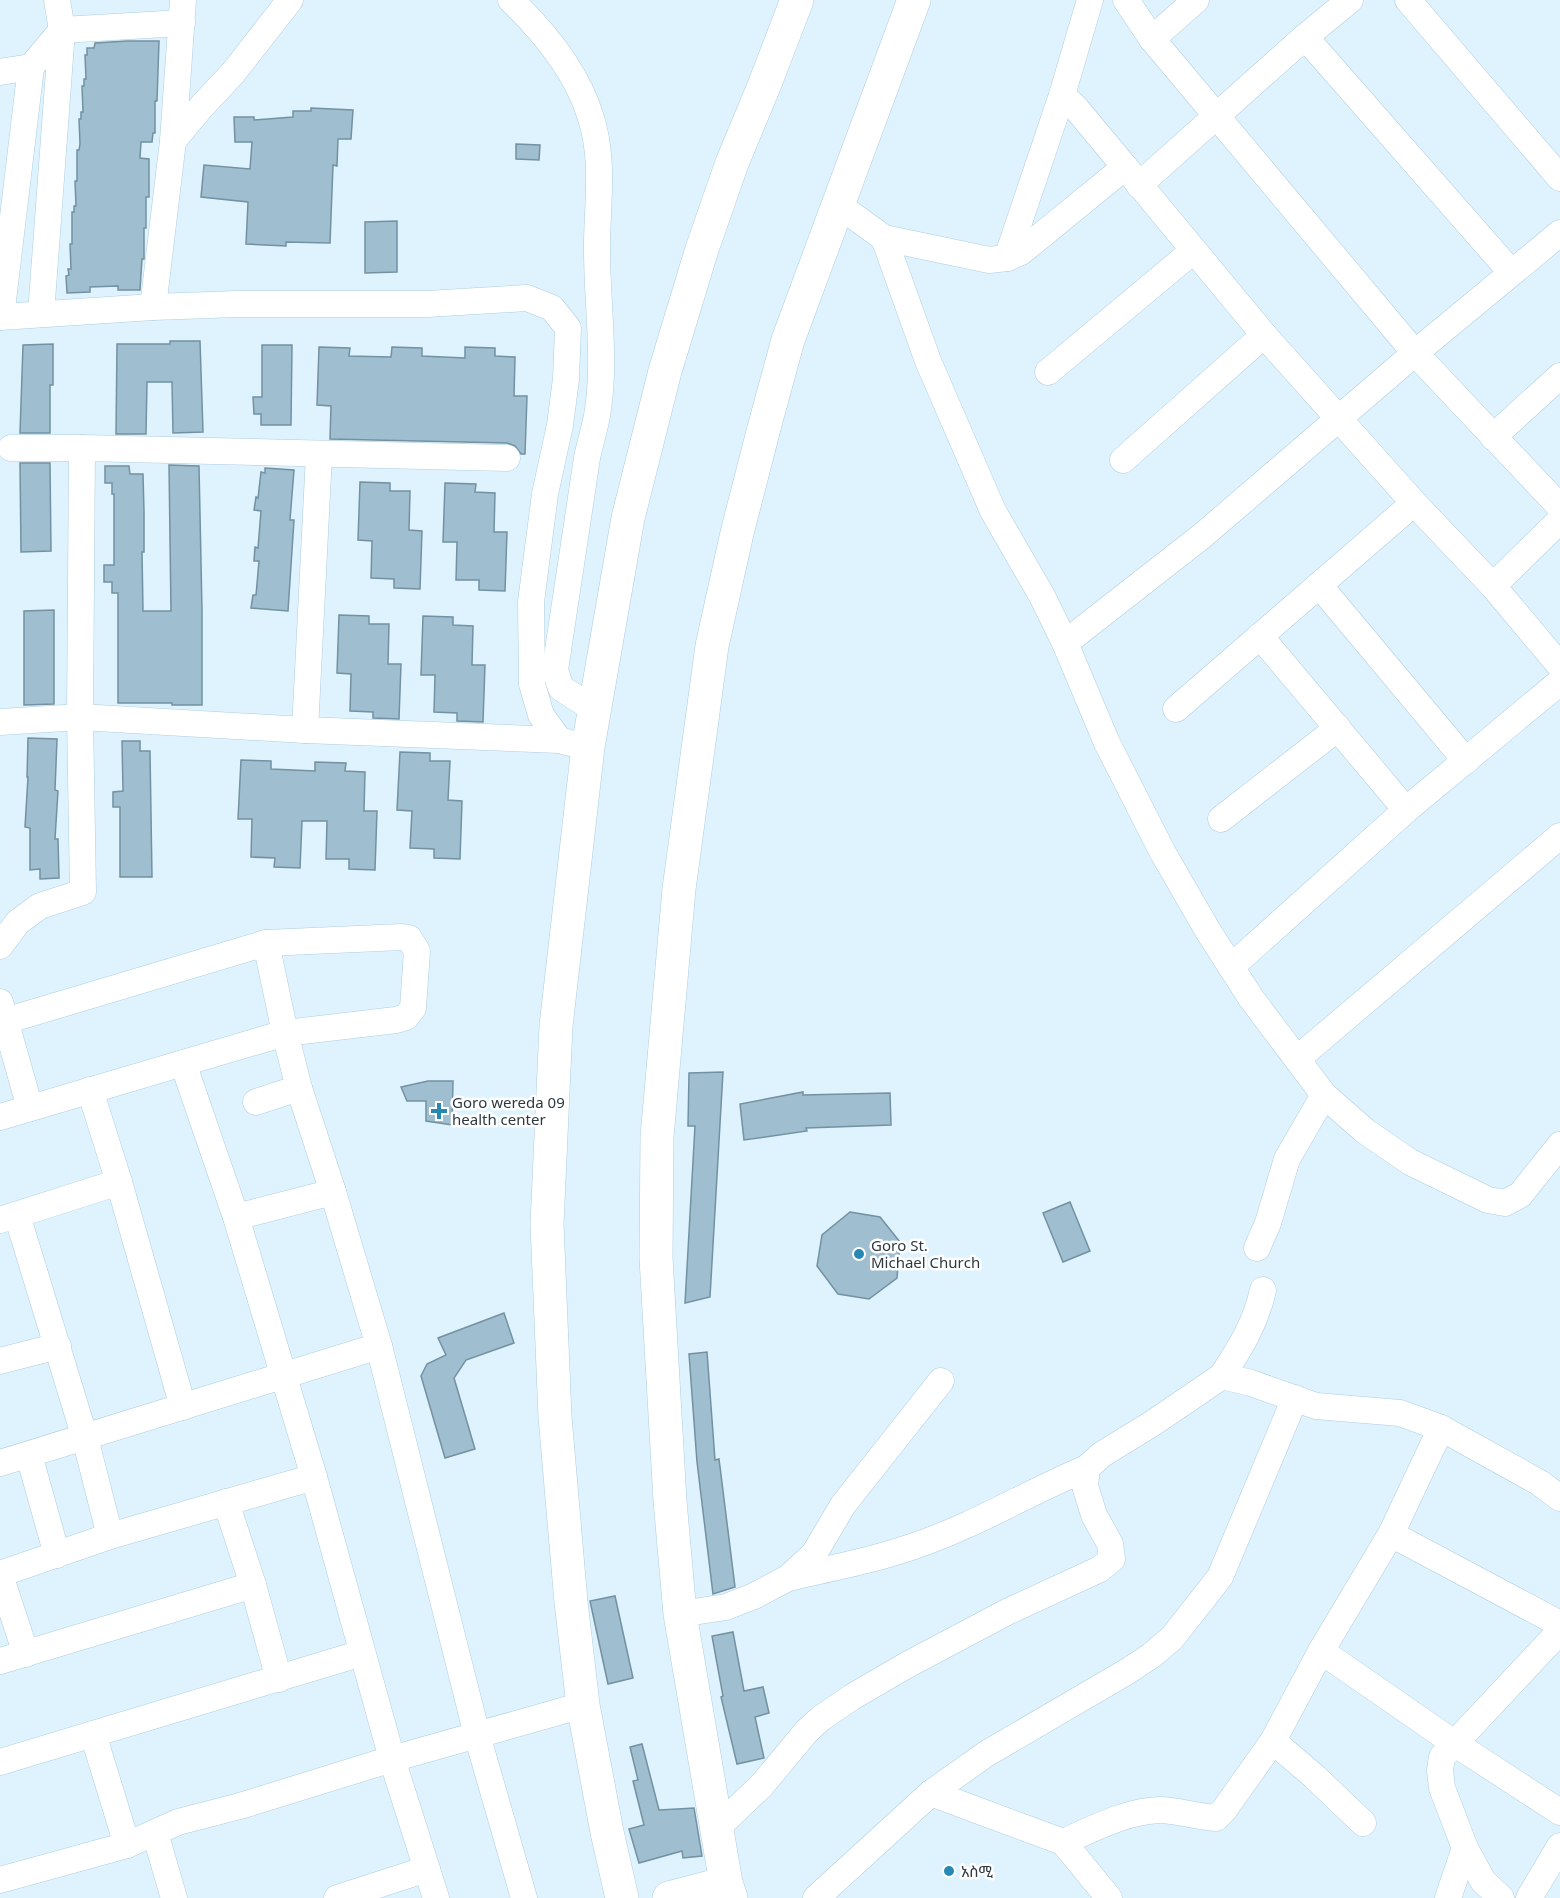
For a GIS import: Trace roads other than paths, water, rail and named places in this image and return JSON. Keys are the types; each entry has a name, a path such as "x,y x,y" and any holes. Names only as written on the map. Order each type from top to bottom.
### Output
{"highway":[{"path":"622,1898 607,1832 584,1705 571,1602 555,1417 548,1224 556,1026 573,744 595,710 628,518 665,371 702,249 732,163 797,0"},
{"path":"669,1898 728,1891 680,1614 670,1501 657,1269 657,1137 679,888 712,646 737,533 788,340 914,0"}],"street":[{"path":"41,314 62,30 57,0"},
{"path":"173,141 233,73 290,0"},
{"path":"511,0 536,25 577,83 590,114 598,147 600,196 597,242 600,381 598,409 588,455 555,670 561,688 595,710"},
{"path":"1007,258 1062,95 1090,0"},
{"path":"1126,0 1152,39 1415,353 1560,507"},
{"path":"1152,39 1196,0"},
{"path":"837,204 884,238 989,260 1007,258 1021,252 1216,115 1350,0"},
{"path":"1408,0 1560,178"},
{"path":"153,307 173,141 182,11 62,30 31,67 1,317 153,307 328,302 427,304 527,298 552,308 568,328 566,379 560,424 545,494 531,602 532,684 541,716 573,744"},
{"path":"1305,37 1511,272"},
{"path":"0,72 31,67"},
{"path":"1062,95 1075,107 1264,335 1493,586 1560,666"},
{"path":"1065,643 1202,536 1415,353 1560,233"},
{"path":"884,238 928,362 993,511 1042,596 1065,643 1107,743 1153,833 1208,931 1251,998 1324,1095 1365,1131 1410,1161 1488,1200 1505,1203 1520,1195 1560,1145"},
{"path":"1048,372 1193,251"},
{"path":"1123,460 1264,335"},
{"path":"1493,437 1560,376"},
{"path":"11,448 507,458"},
{"path":"0,946 18,922 40,906 83,892 80,717 82,448"},
{"path":"305,730 319,454"},
{"path":"1176,709 1414,502"},
{"path":"1493,586 1560,519"},
{"path":"1319,585 1466,761"},
{"path":"1260,636 1406,810"},
{"path":"1231,967 1406,810 1560,682"},
{"path":"0,722 80,717 573,744"},
{"path":"1221,819 1338,728"},
{"path":"1297,1059 1560,836"},
{"path":"0,1117 285,1033 406,1017 412,1008 417,951 415,944 409,938 402,937 267,943 2,1011 30,1108"},
{"path":"267,943 285,1033 299,1088 379,1346 477,1735 524,1898"},
{"path":"183,1063 236,1217 314,1477 392,1759 436,1898"},
{"path":"256,1102 299,1088"},
{"path":"90,1090 119,1182 183,1407"},
{"path":"1257,1248 1268,1223 1287,1160 1324,1095"},
{"path":"110,1536 58,1346 8,1217 119,1182"},
{"path":"236,1217 333,1192"},
{"path":"680,1614 726,1606 754,1596 788,1578 854,1564 918,1545 992,1513 1049,1483 1087,1468 1101,1455 1222,1376 1251,1329 1263,1290"},
{"path":"0,1361 58,1346"},
{"path":"0,1463 379,1346"},
{"path":"1222,1376 1251,1383 1316,1406 1400,1413 1441,1428 1540,1483 1560,1498"},
{"path":"788,1578 813,1554 843,1505 941,1381"},
{"path":"816,1898 931,1793 986,1754 1128,1671 1172,1638 1220,1576 1295,1398"},
{"path":"1063,1842 1129,1815 1161,1810 1200,1818 1216,1818 1224,1810 1273,1741 1321,1651 1391,1534 1441,1428"},
{"path":"29,1455 57,1555"},
{"path":"717,1828 762,1785 806,1732 820,1719 852,1697 1007,1612 1100,1569 1112,1559 1110,1544 1094,1515 1085,1486 1087,1468"},
{"path":"26,1654 0,1575 110,1536 314,1477"},
{"path":"226,1502 279,1679"},
{"path":"1391,1534 1560,1624"},
{"path":"0,1661 253,1586"},
{"path":"1501,1898 1483,1881 1465,1848 1442,1788 1440,1770 1442,1757 1560,1631"},
{"path":"1321,1651 1454,1743 1556,1803"},
{"path":"0,1762 362,1653"},
{"path":"0,1880 127,1845 178,1822 584,1705"},
{"path":"93,1734 127,1845"},
{"path":"1273,1741 1364,1823"},
{"path":"931,1793 1063,1842 1109,1898"},
{"path":"155,1833 174,1898"},
{"path":"1529,1898 1560,1846"},
{"path":"1448,1898 1465,1848"},
{"path":"344,1897 427,1869"}],"place":[{"name":"Goro wereda 09 health center","path":"439,1111"},
{"name":"Goro St. Michael Church","path":"859,1254"},
{"name":"አስሚ","path":"949,1871"}]}
